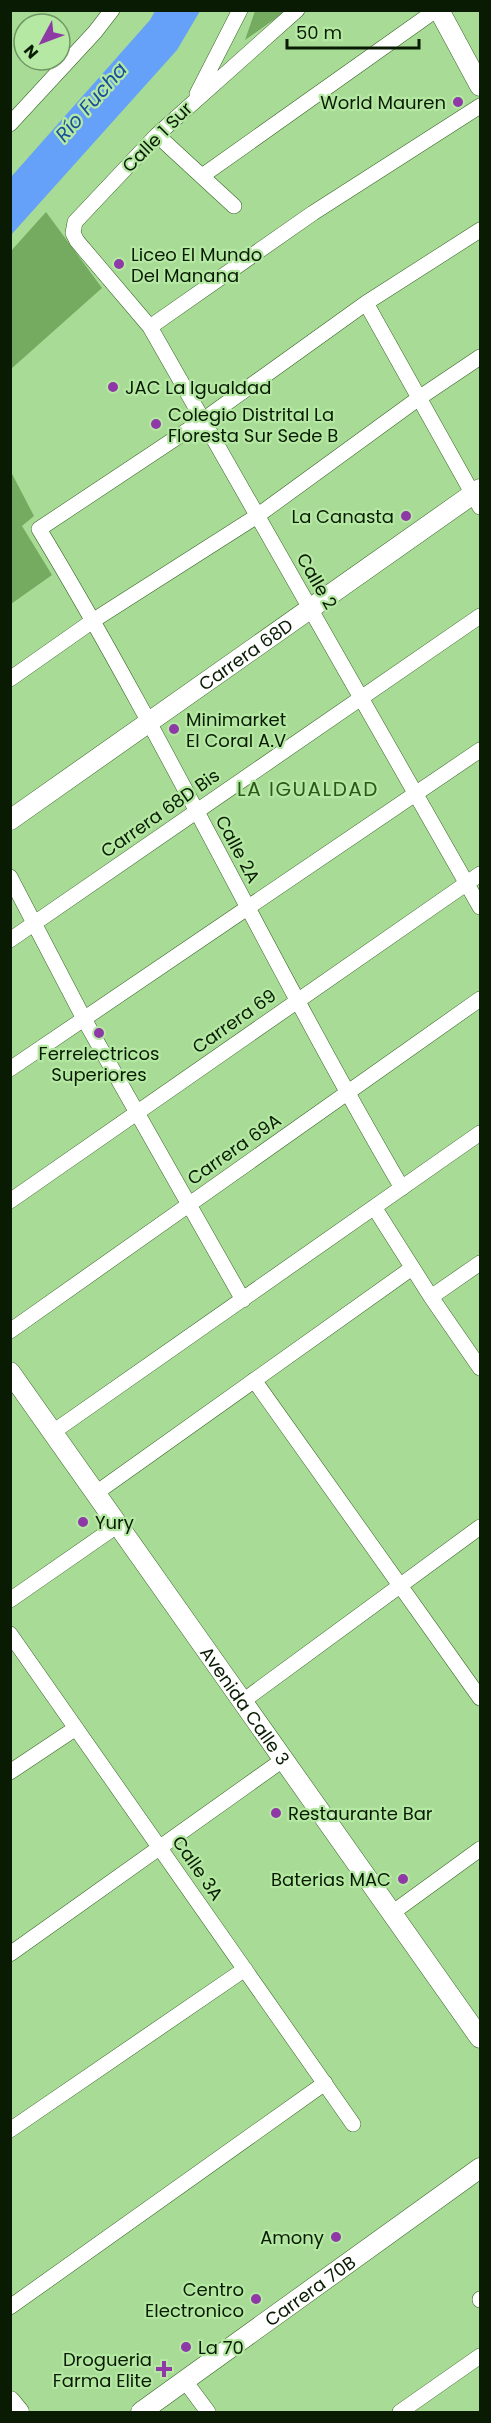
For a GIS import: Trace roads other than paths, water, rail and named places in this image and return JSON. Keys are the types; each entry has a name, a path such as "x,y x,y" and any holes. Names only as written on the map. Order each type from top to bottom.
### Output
{"street":[{"path":"10,124 83,45 111,10"},
{"name":"Calle 1 Sur","path":"75,222 157,135 195,99 207,71 240,10"},
{"path":"195,99 297,10"},
{"path":"202,176 437,10 480,86"},
{"path":"150,327 313,213 480,106"},
{"path":"157,135 234,206"},
{"name":"Calle 2","path":"75,222 74,233 77,241 150,327 480,907"},
{"path":"202,420 366,303 480,230"},
{"path":"366,303 478,497"},
{"path":"10,679 94,620 257,516 419,398 480,357"},
{"name":"Calle 2A","path":"202,420 39,529 94,620 346,1093 402,1188"},
{"name":"Carrera 68D","path":"10,820 310,609 478,497"},
{"name":"Carrera 68D Bis","path":"10,940 480,616"},
{"path":"10,1069 480,750"},
{"name":"Carrera 69","path":"10,1201 480,874"},
{"path":"10,877 84,1019 243,1300"},
{"name":"Carrera 69A","path":"10,1331 480,999"},
{"path":"53,1432 480,1133"},
{"path":"374,1208 480,1368"},
{"path":"431,1297 480,1263"},
{"path":"96,1493 412,1268"},
{"name":"Avenida Calle 3","path":"10,1372 480,2038"},
{"path":"254,1380 480,1698"},
{"path":"10,1600 118,1525"},
{"path":"243,1701 480,1527"},
{"name":"Calle 3A","path":"10,1634 353,2124"},
{"path":"10,1772 76,1728"},
{"path":"10,1954 284,1759"},
{"path":"392,1913 480,1849"},
{"path":"10,2130 245,1969"},
{"path":"10,2307 325,2083"},
{"name":"Carrera 70B","path":"141,2412 480,2168"},
{"path":"400,2412 480,2356"},
{"path":"185,2381 208,2412"},
{"path":"10,2401 19,2412"}],"water":[{"name":"Río Fucha","path":"155,11 200,11 177,50 11,235 11,177 150,20"}],"place":[{"name":"World Mauren","path":"458,102"},
{"name":"Liceo El Mundo Del Manana","path":"119,264"},
{"name":"JAC La Igualdad","path":"113,387"},
{"name":"Colegio Distrital La Floresta Sur Sede B","path":"156,424"},
{"name":"La Canasta","path":"406,516"},
{"name":"Minimarket El Coral A.V","path":"174,729"},
{"name":"Ferrelectricos Superiores","path":"99,1033"},
{"name":"Yury","path":"83,1522"},
{"name":"Restaurante Bar","path":"276,1813"},
{"name":"Baterias MAC","path":"403,1879"},
{"name":"Amony","path":"336,2237"},
{"name":"Centro Electronico","path":"256,2299"},
{"name":"La 70","path":"186,2347"},
{"name":"Drogueria Farma Elite","path":"164,2369"}],"district":[{"name":"LA IGUALDAD","path":"308,789"}]}
